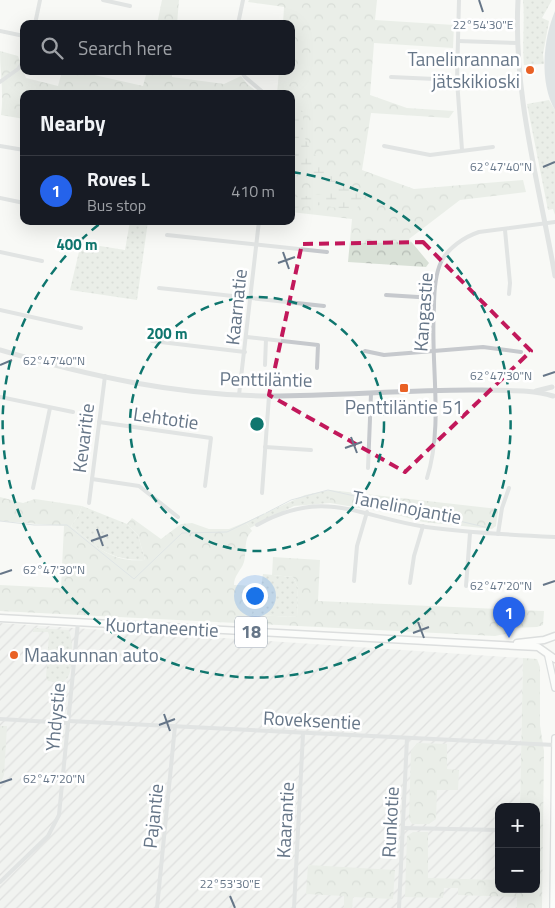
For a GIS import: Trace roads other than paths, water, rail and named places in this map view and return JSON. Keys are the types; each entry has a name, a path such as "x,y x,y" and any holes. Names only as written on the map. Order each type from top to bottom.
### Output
{"highway":[{"name":"Kuortaneentie","path":"0,618 503,645 538,648 547,654"},
{"name":"Kuortaneentie","path":"503,645 553,636"},
{"path":"547,654 545,646 553,636"},
{"name":"18","path":"547,654 555,659"}],"main road":[{"path":"547,654 555,688"},
{"path":"554,904 555,738"}],"street":[{"path":"36,20 40,0"},
{"path":"103,0 130,6"},
{"path":"239,20 243,0"},
{"path":"459,0 457,80 462,150"},
{"path":"518,0 518,43 525,121 555,276"},
{"path":"0,30 20,35"},
{"path":"458,41 518,43"},
{"path":"0,82 20,66"},
{"path":"244,75 260,90"},
{"path":"391,77 457,80"},
{"path":"0,146 20,149"},
{"path":"384,146 430,155 494,147"},
{"path":"0,198 20,202"},
{"name":"Kangastie","path":"427,478 432,455 434,298 441,262 453,247 468,236 478,232 555,222"},
{"name":"Kaarnatie","path":"239,395 259,225"},
{"path":"505,230 510,283 509,294"},
{"path":"167,235 327,252"},
{"path":"0,252 42,261"},
{"path":"159,288 324,306"},
{"path":"386,295 434,298"},
{"path":"0,310 81,328"},
{"path":"246,337 318,345 317,368"},
{"path":"264,365 266,340"},
{"path":"152,341 245,352"},
{"path":"365,350 384,355 484,347 521,352"},
{"name":"Penttiläntie","path":"0,350 105,376 168,389 269,396 371,394 434,390 536,392 554,397"},
{"name":"Kevaritie","path":"89,503 105,376"},
{"path":"554,386 554,397"},
{"name":"Penttiläntie","path":"536,392 554,386"},
{"path":"368,468 371,394"},
{"path":"262,493 269,396"},
{"path":"0,397 73,412"},
{"path":"33,488 50,408"},
{"name":"Lehtotie","path":"99,422 211,438 205,486"},
{"path":"265,447 311,450"},
{"path":"92,479 139,486 178,517"},
{"path":"498,534 502,508 509,488"},
{"name":"Tanelinojantie","path":"257,525 290,509 301,507 343,508 422,526 470,533 555,537"},
{"path":"354,581 357,546 366,512"},
{"path":"410,583 414,556 422,526"},
{"path":"466,586 470,533"},
{"name":"Yhdystie","path":"0,882 43,842 55,826 61,804 78,622"},
{"name":"Roveksentie","path":"0,719 555,745"},
{"name":"Pajantie","path":"157,908 175,726"},
{"name":"Kaarantie","path":"294,908 303,734"},
{"name":"Runkotie","path":"399,908 407,738"},
{"path":"403,828 495,830"}],"waterway":[{"path":"266,513 291,500 328,490 421,511"},
{"path":"425,513 489,528"},
{"path":"0,521 34,525 67,525 134,579 182,533 227,532 264,514"}],"place":[{"name":"Tanelinrannan jätskikioski","path":"530,70"},
{"name":"Penttiläntie 51","path":"404,388"},
{"name":"Roves L","path":"509,638"},
{"name":"Maakunnan auto","path":"14,655"}]}
